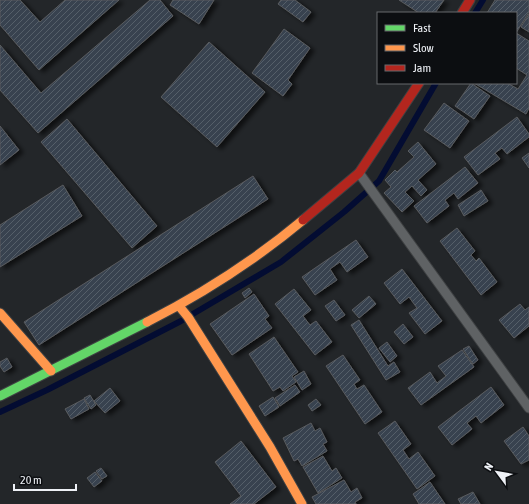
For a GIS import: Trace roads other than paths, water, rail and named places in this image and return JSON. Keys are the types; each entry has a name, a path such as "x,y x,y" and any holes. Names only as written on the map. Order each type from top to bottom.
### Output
{"street":[{"path":"463,12 470,0"},
{"path":"0,396 179,306 237,270 298,224 359,173 418,84"},
{"path":"179,306 188,317 270,447 302,504"},
{"path":"0,313 51,371"}],"lane":[{"path":"359,173 529,408"}],"waterway":[{"path":"476,12 483,0"},
{"path":"0,412 47,390 181,321 281,262 344,212 379,181 435,84"}]}
